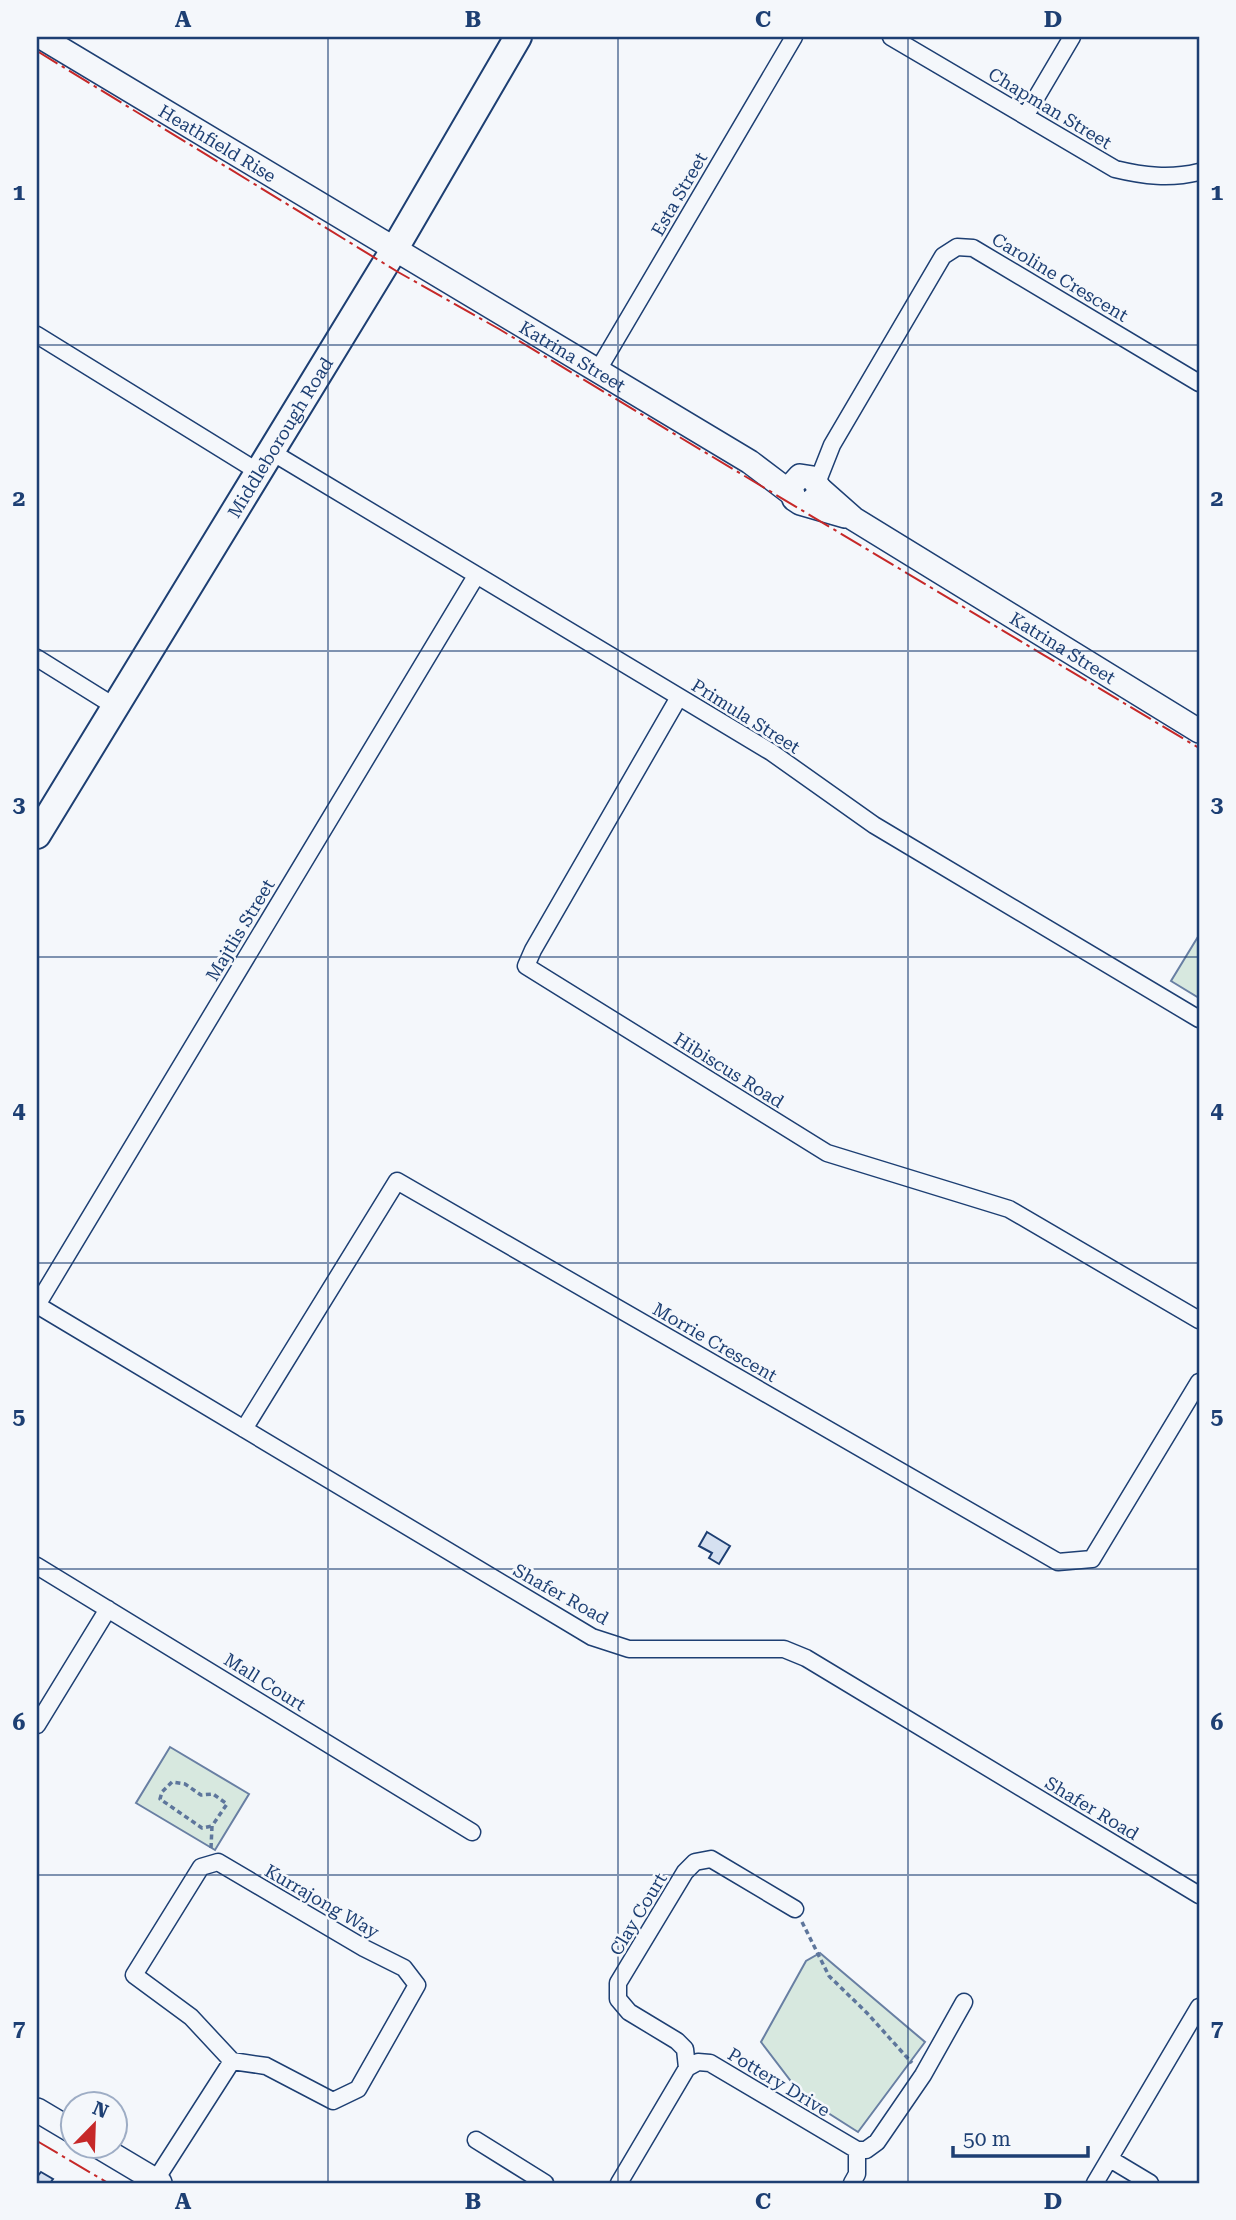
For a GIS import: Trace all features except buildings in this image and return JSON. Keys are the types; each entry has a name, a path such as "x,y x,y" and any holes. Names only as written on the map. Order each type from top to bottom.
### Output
{"main road":[{"name":"Middleborough Road","path":"37,835 394,250 510,39"}],"street":[{"name":"Heathfield Rise","path":"41,37 394,250"},
{"name":"Esta Street","path":"598,370 793,37"},
{"name":"Chapman Street","path":"891,37 1115,169 1146,177 1183,176 1199,172"},
{"path":"1026,115 1072,37"},
{"name":"Caroline Crescent","path":"806,487 943,256 957,247 973,248 1199,383"},
{"name":"Katrina Street","path":"394,250 750,462 806,487 1199,730"},
{"name":"Primula Street","path":"37,335 476,576 771,752 874,825 1199,1019"},
{"name":"Majtlis Street","path":"37,1305 476,576"},
{"path":"37,658 114,706"},
{"name":"Hibiscus Road","path":"679,696 540,937 526,966 827,1153 1009,1209 1199,1320"},
{"name":"Morrie Crescent","path":"244,1429 397,1181 1058,1562 1092,1559 1199,1382"},
{"name":"Shafer Road","path":"37,1305 592,1637 629,1649 783,1649 806,1658 1199,1895"},
{"name":"Mall Court","path":"37,1566 472,1832"},
{"path":"37,1726 108,1609"},
{"name":"Clay Court","path":"687,2068 685,2049 677,2041 629,2012 618,1999 618,1983 685,1872 695,1862 711,1859 795,1909"},
{"name":"Kurrajong Way","path":"211,1864 218,1862 404,1968 417,1985 358,2089 333,2101 266,2066 232,2061"},
{"path":"120,2160 157,2182 232,2061 191,2017 134,1975 201,1867 211,1864"},
{"path":"852,2183 858,2174 857,2150 866,2150 877,2142 923,2075 964,2002"},
{"path":"1095,2183 1199,2007"},
{"name":"Pottery Drive","path":"687,2068 698,2062 710,2063 857,2150"},
{"path":"619,2183 687,2068"},
{"path":"37,2110 60,2124"},
{"path":"476,2140 545,2183"},
{"path":"1110,2159 1150,2183"}],"path":[{"path":"211,1864 212,1826 227,1804 213,1794 201,1795 185,1784 172,1782 162,1792 160,1799 170,1807 202,1828 212,1826"},
{"path":"795,1909 829,1976 923,2075"}],"shaded area":[{"path":"1199,935 1199,998 1171,981"},
{"path":"170,1747 249,1794 215,1850 136,1803"},
{"path":"820,1953 925,2042 858,2132 803,2097 761,2042 806,1961"}],"power":[{"path":"37,51 398,272 499,329 1199,748"},
{"path":"37,2141 108,2183"}]}
